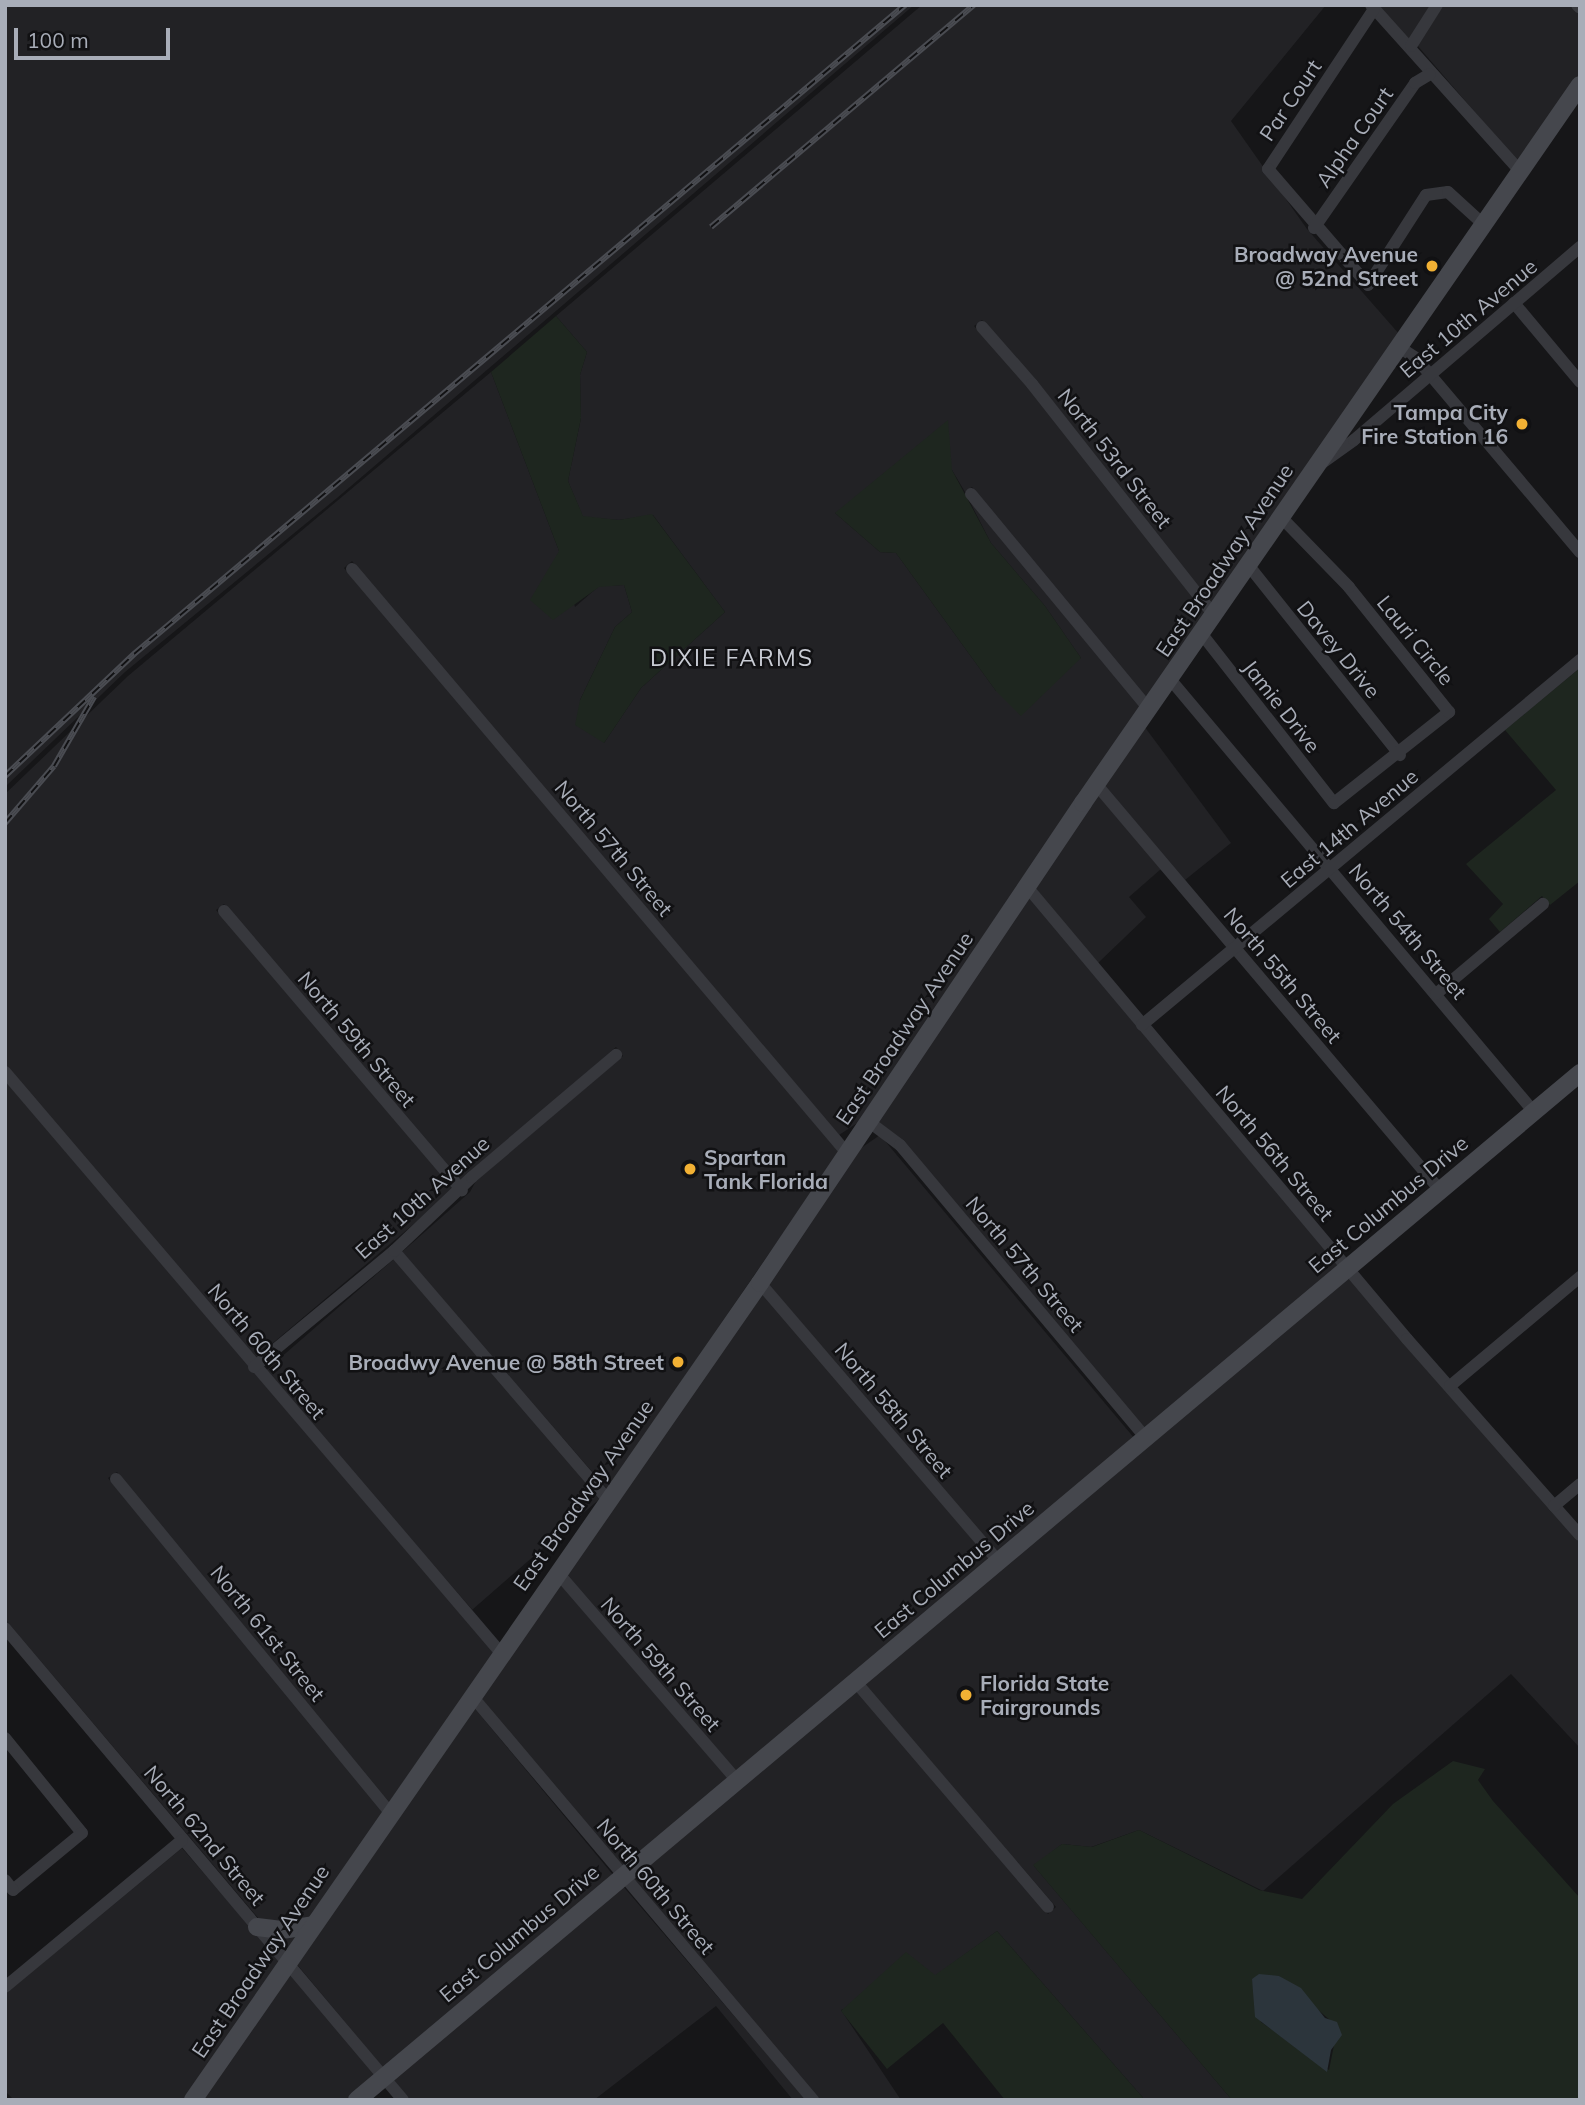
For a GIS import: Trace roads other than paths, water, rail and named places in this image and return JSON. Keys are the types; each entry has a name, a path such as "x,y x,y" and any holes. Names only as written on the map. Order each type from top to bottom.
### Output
{"street":[{"path":"1411,46 1437,5"},
{"path":"1373,7 1411,46 1430,74 1520,171"},
{"name":"Par Court","path":"1373,7 1268,169 1314,228 1368,285 1426,195 1436,191 1457,197 1483,225"},
{"name":"Alpha Court","path":"1314,228 1415,83 1430,74"},
{"name":"East Broadway Avenue","path":"193,2100 607,1499 760,1283 1096,785 1580,85"},
{"name":"East 10th Avenue","path":"1314,468 1330,460 1580,247"},
{"path":"1514,303 1580,382"},
{"name":"North 53rd Street","path":"982,327 1032,384 1214,615"},
{"path":"1399,347 1431,374 1580,552"},
{"path":"971,494 1149,709"},
{"name":"Lauri Circle","path":"1281,517 1349,587 1449,712 1399,755 1334,803"},
{"name":"Davey Drive","path":"1249,566 1399,755"},
{"name":"North 57th Street","path":"352,569 846,1152"},
{"name":"Jamie Drive","path":"1201,634 1334,803"},
{"name":"East 14th Avenue","path":"1142,1025 1580,660"},
{"name":"North 54th Street","path":"1170,679 1534,1112"},
{"name":"North 55th Street","path":"1096,785 1440,1190"},
{"name":"North 56th Street","path":"1028,888 1348,1268 1580,1535"},
{"path":"1436,995 1543,904"},
{"name":"North 59th Street","path":"223,911 462,1191"},
{"name":"East 10th Avenue","path":"254,1367 394,1251 462,1191 472,1177 616,1055"},
{"name":"North 60th Street","path":"5,1072 254,1367 501,1653"},
{"name":"East Columbus Drive","path":"357,2100 1580,1073"},
{"name":"North 57th Street","path":"868,1121 900,1145 1146,1438"},
{"path":"394,1251 607,1499"},
{"path":"1450,1386 1580,1277"},
{"name":"North 58th Street","path":"760,1283 999,1562"},
{"name":"North 61st Street","path":"116,1479 390,1812"},
{"path":"1554,1506 1580,1484"},
{"name":"North 59th Street","path":"558,1573 736,1779"},
{"name":"North 62nd Street","path":"5,1628 403,2100"},
{"path":"855,1681 1048,1907"},
{"name":"North 60th Street","path":"472,1696 622,1877 813,2100"},
{"path":"5,1738 82,1833 13,1890 5,1880"},
{"path":"5,1987 182,1840"},
{"path":"257,1927 282,1930 312,1925"}],"railway":[{"path":"5,776 134,654 905,5"},
{"path":"711,227 974,5"},
{"path":"5,823 54,766 94,697"}],"place":[{"name":"Broadway Avenue @ 52nd Street","path":"1432,266"},
{"name":"Tampa City Fire Station 16","path":"1522,424"},
{"name":"Spartan Tank Florida","path":"690,1169"},
{"name":"Broadwy Avenue @ 58th Street","path":"678,1362"},
{"name":"Florida State Fairgrounds","path":"966,1695"}],"district":[{"name":"DIXIE FARMS","path":"732,658"}]}
